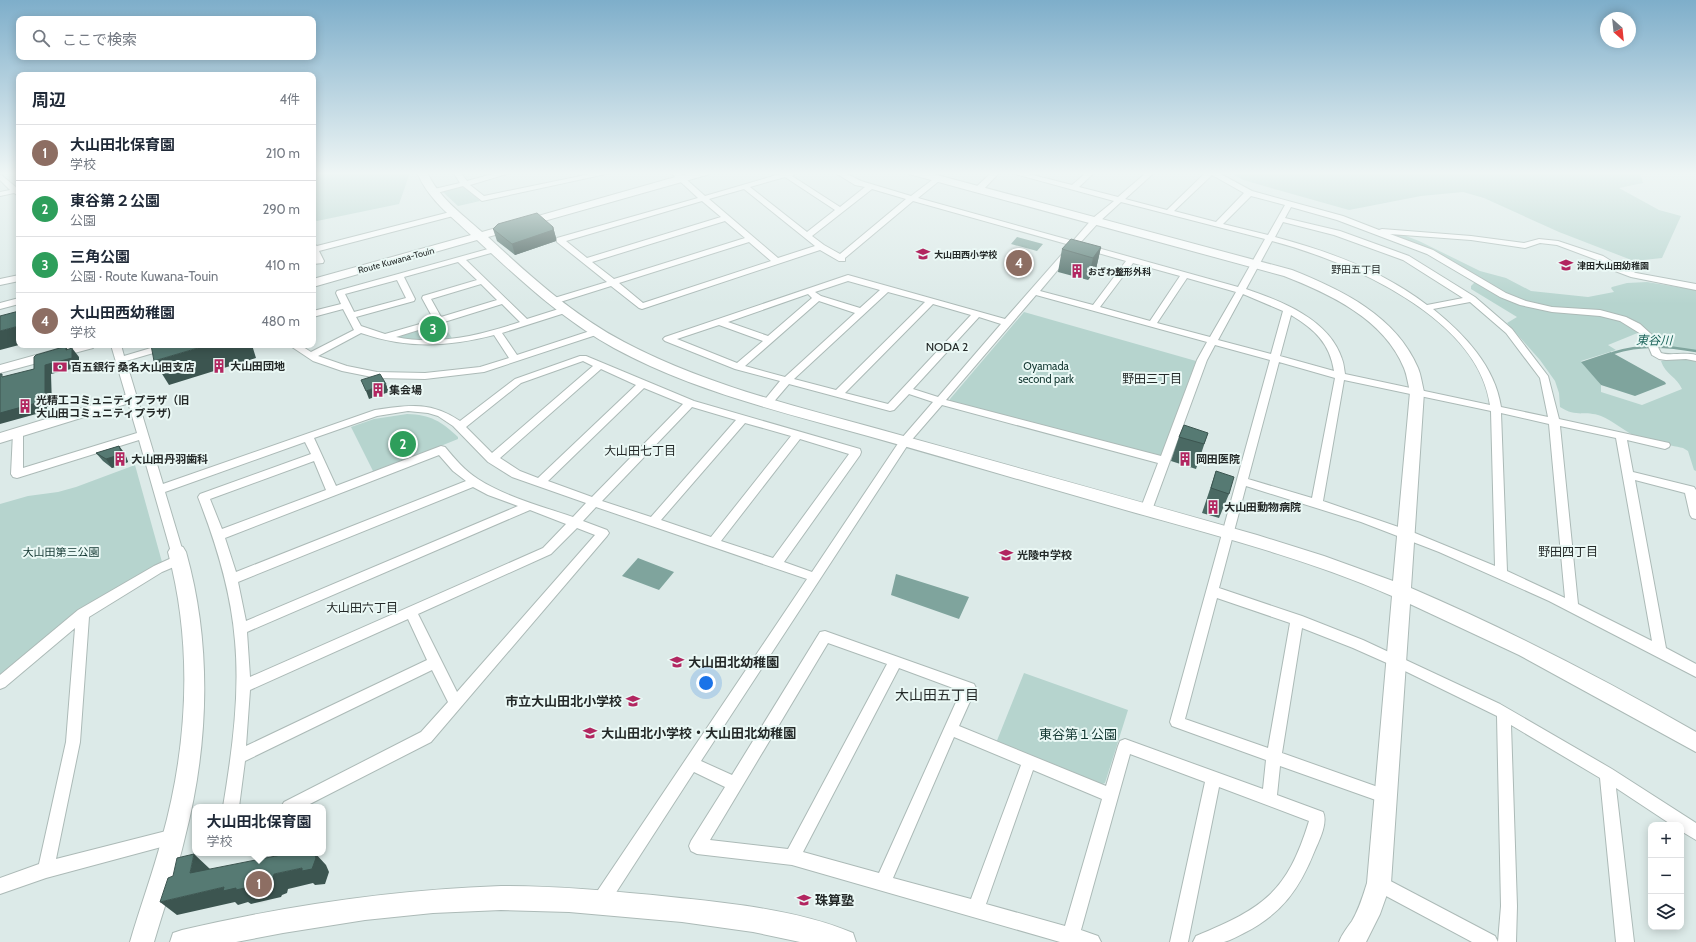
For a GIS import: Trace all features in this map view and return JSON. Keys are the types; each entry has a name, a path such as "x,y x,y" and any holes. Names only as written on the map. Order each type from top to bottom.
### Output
{"street":[{"path":"316,248 442,216"},
{"path":"457,216 559,306 596,332 626,349 688,377 714,387 768,403 1228,533 1315,560 1402,592 1455,616 1573,673 1643,712 1696,744"},
{"name":"Route Kuwana-Touin","path":"316,282 461,242 479,235 543,216"},
{"path":"644,216 560,240 642,306 821,247"},
{"path":"724,216 777,262"},
{"path":"782,216 821,247 841,259 892,216"},
{"path":"807,236 832,216"},
{"path":"972,216 1240,290 1288,309 1314,327 1329,342 1338,360 1340,376 1318,503"},
{"path":"1080,216 1255,263 1288,273 1320,286 1350,303 1375,321 1391,336 1403,351 1414,373 1417,392 1405,533 1402,592 1380,882 1367,915 1356,936 1351,942"},
{"path":"600,902 905,441 1101,216"},
{"path":"1183,216 1270,238 1320,253 1357,268 1394,287 1425,308 1450,328 1475,357 1491,386 1496,409 1501,573"},
{"path":"1218,225 1227,216"},
{"path":"1146,510 1202,360 1283,216"},
{"path":"1333,216 1430,252 1503,296 1549,309 1589,311 1612,316 1642,330 1653,345 1656,354 1664,358 1683,356 1696,358"},
{"path":"586,261 726,218"},
{"path":"1281,219 1337,233 1406,258 1472,299 1508,331 1545,378 1554,422 1572,608"},
{"path":"1374,231 1471,238 1525,246 1539,241 1558,242 1600,258 1618,269 1634,275 1696,287"},
{"name":"Route Kuwana-Touin","path":"316,277 458,238 479,235"},
{"path":"488,251 340,293 356,326 361,330 385,338 413,342 472,340 526,323 559,306 613,282 751,239"},
{"path":"316,252 320,260 316,261"},
{"path":"460,259 526,323"},
{"path":"1095,308 1131,260"},
{"path":"1152,324 1185,275"},
{"path":"351,316 411,299 399,276"},
{"path":"977,314 890,408 738,367 668,339 848,278 887,288 931,301 977,314 1008,323"},
{"path":"0,282 16,279"},
{"path":"439,321 426,298 482,281"},
{"path":"768,403 787,380 887,288"},
{"path":"809,291 818,298 862,312"},
{"path":"1035,292 1340,376 1666,445"},
{"path":"738,367 818,298"},
{"path":"1425,308 1472,299"},
{"path":"385,338 504,301"},
{"path":"838,394 931,301"},
{"path":"0,306 16,302"},
{"path":"316,313 346,305"},
{"path":"1288,309 1178,722 1386,797"},
{"path":"721,322 769,340"},
{"path":"311,356 361,330"},
{"path":"497,332 515,359"},
{"path":"299,348 311,356 330,364 363,373 417,377 473,372 596,332"},
{"path":"0,363 54,348"},
{"path":"0,369 77,348"},
{"path":"117,348 188,592 193,638 194,695 186,772 174,837 142,942"},
{"path":"120,360 161,348"},
{"path":"460,426 518,381 583,358 690,403 856,452 776,564"},
{"path":"492,459 600,365"},
{"path":"540,483 643,384"},
{"path":"907,390 940,401 1164,461"},
{"path":"0,438 131,398"},
{"path":"243,687 547,551 690,403"},
{"path":"158,490 375,413 400,408 421,409 435,411 448,416 460,426 492,459 508,470 594,502 814,577"},
{"path":"653,522 742,419"},
{"path":"18,433 17,474 142,435"},
{"path":"713,543 798,435"},
{"path":"1621,436 1660,651"},
{"path":"308,437 333,492"},
{"path":"220,535 441,450 457,468 474,482 492,492 603,533 426,737 295,804"},
{"path":"231,804 242,726 243,687 241,629 232,579 220,535 204,497 317,456"},
{"path":"1628,475 1693,491 1696,515"},
{"path":"1242,480 1318,503 1405,533 1501,573 1660,651 1696,671"},
{"path":"232,579 474,482"},
{"path":"241,629 529,506"},
{"path":"0,683 83,614 178,556"},
{"path":"1212,591 1297,620 1397,661 1504,713 1607,774 1696,832"},
{"path":"412,612 434,663 455,703"},
{"path":"46,870 73,742 83,614"},
{"path":"1269,799 1274,756 1297,620"},
{"path":"883,882 969,688 826,636 697,846 792,857 976,908 1070,939 1092,942"},
{"path":"792,857 896,661"},
{"path":"239,757 434,663"},
{"path":"1504,713 1509,906 1507,942"},
{"path":"950,729 1111,795"},
{"path":"1070,939 1125,746 1318,817 1312,840 1300,869 1283,894 1259,916 1235,929 1202,942"},
{"path":"976,908 1030,762"},
{"path":"692,764 735,784"},
{"path":"1607,774 1625,942"},
{"path":"1179,942 1213,778"},
{"path":"0,886 46,870 174,837"},
{"path":"1380,882 1489,942"},
{"path":"182,942 298,918 423,902 516,898 600,902 691,911 763,923 844,942"}],"green space":[{"path":"316,216 341,216 317,221"},
{"path":"1524,216 1681,216 1662,258 1634,261 1559,232"},
{"path":"1387,234 1401,234 1419,241 1480,271 1506,278 1531,291 1588,297 1614,292 1611,288 1612,287 1627,283 1647,282 1696,290 1696,351 1657,345 1647,332 1595,310 1551,308 1513,298 1469,273 1471,272 1437,252"},
{"path":"1474,283 1478,283 1524,305 1596,313 1624,322 1640,332 1608,345 1616,350 1581,361 1601,385 1601,392 1642,405 1682,389 1677,381 1665,369 1661,361 1678,357 1696,359 1696,471 1694,470 1688,451 1683,448 1637,437 1610,420 1595,414 1571,412 1560,407 1559,393 1555,381 1540,360 1507,323 1517,317 1471,289 1471,286"},
{"name":"Oyamada second park","path":"1024,312 1196,361 1161,456 950,401 950,399"},
{"path":"442,322 453,340 426,341 394,338"},
{"path":"407,414 429,417 452,431 458,439 374,473 351,427 374,419"},
{"name":"大山田第三公園","path":"135,465 162,562 0,679 0,504 28,496 58,492 76,487"},
{"name":"東谷第１公園","path":"1024,673 1128,710 1105,783 1100,785 996,743"}],"shaded area":[{"path":"1017,237 1043,244 1037,251 1011,244"},
{"path":"1611,352 1665,382 1666,384 1635,396 1601,385 1581,362"},
{"path":"638,558 674,572 659,590 622,576"},
{"path":"896,574 969,597 959,619 891,595"}],"building":[{"path":"527,216 540,216 553,227 553,230 512,244 493,229 498,224"},
{"path":"1071,239 1101,247 1093,258 1062,249"},
{"path":"16,312 16,327 0,331 0,316"},
{"path":"60,348 66,348 66,350 72,348 72,358 45,365 45,397 40,398 40,402 0,413 0,374 2,374 2,377 34,369 34,357 36,355"},
{"path":"152,348 198,348 154,361"},
{"path":"380,374 386,384 366,391 361,380"},
{"path":"1184,425 1208,433 1204,444 1179,437"},
{"path":"119,446 122,454 106,459 96,453"},
{"path":"1216,471 1234,477 1229,494 1211,488"},
{"path":"192,854 194,856 190,873 276,856 315,856 316,858 312,869 302,871 302,868 274,874 273,879 268,880 267,883 236,890 236,888 223,891 224,887 160,902 168,878 173,876 177,858"}],"waterway":[{"name":"東谷川","path":"1613,353 1644,347 1675,348 1696,351"}],"place":[{"name":"大山田西小学校","path":"923,254"},
{"name":"大山田西幼稚園","path":"1019,263"},
{"name":"津田大山田幼稚園","path":"1566,265"},
{"name":"おざわ整形外科","path":"1077,271"},
{"name":"三角公園","path":"433,329"},
{"name":"大山田団地","path":"219,366"},
{"name":"百五銀行 桑名大山田支店","path":"60,367"},
{"name":"集会場","path":"378,390"},
{"name":"光精工コミュニティプラザ（旧 大山田コミュニティプラザ)","path":"25,406"},
{"name":"東谷第２公園","path":"403,444"},
{"name":"大山田丹羽歯科","path":"120,459"},
{"name":"岡田医院","path":"1185,459"},
{"name":"大山田動物病院","path":"1213,507"},
{"name":"光陵中学校","path":"1006,555"},
{"name":"大山田北幼稚園","path":"677,662"},
{"name":"市立大山田北小学校","path":"633,701"},
{"name":"大山田北小学校・大山田北幼稚園","path":"590,733"},
{"name":"大山田北保育園","path":"259,884"},
{"name":"珠算塾","path":"804,900"}],"district":[{"name":"野田五丁目","path":"1356,269"},
{"name":"NODA 2","path":"947,346"},
{"name":"野田三丁目","path":"1152,378"},
{"name":"大山田七丁目","path":"640,450"},
{"name":"野田四丁目","path":"1568,551"},
{"name":"大山田六丁目","path":"362,607"},
{"name":"大山田五丁目","path":"937,695"}]}
